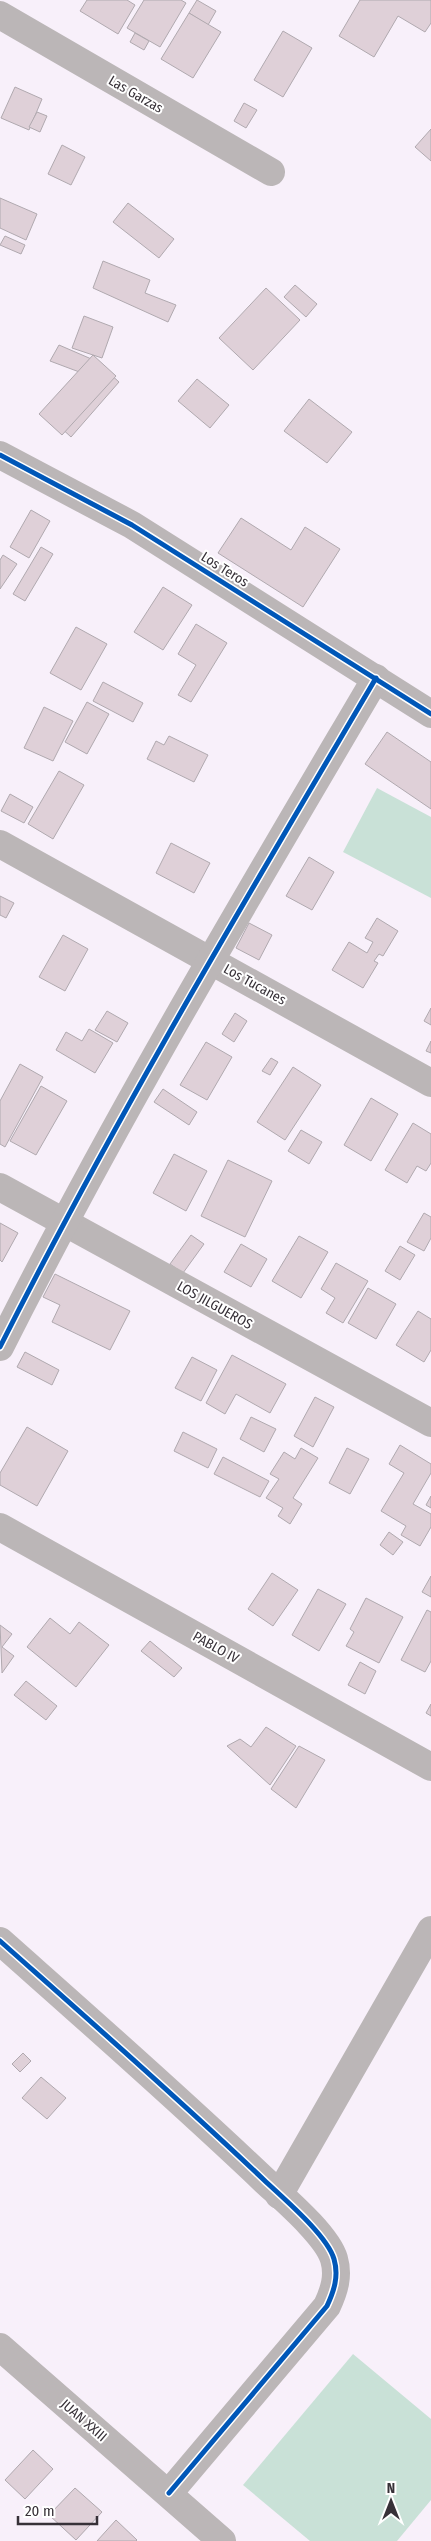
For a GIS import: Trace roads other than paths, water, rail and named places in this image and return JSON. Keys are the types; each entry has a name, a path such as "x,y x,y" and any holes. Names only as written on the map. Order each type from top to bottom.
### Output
{"street":[{"name":"Las Garzas","path":"0,15 271,172"},
{"name":"Los Teros","path":"0,456 132,525 431,714"},
{"path":"0,1347 63,1222 210,959 376,678"},
{"name":"Los Tucanes","path":"0,844 431,1083"},
{"name":"LOS JILGUEROS","path":"0,1187 431,1423"},
{"name":"PABLO IV","path":"0,1527 431,1767"},
{"path":"279,2195 431,1930"},
{"path":"0,1941 198,2116 317,2233 334,2258 336,2275 334,2291 327,2306 169,2493"},
{"name":"JUAN XXIII","path":"0,2347 222,2541"}]}
